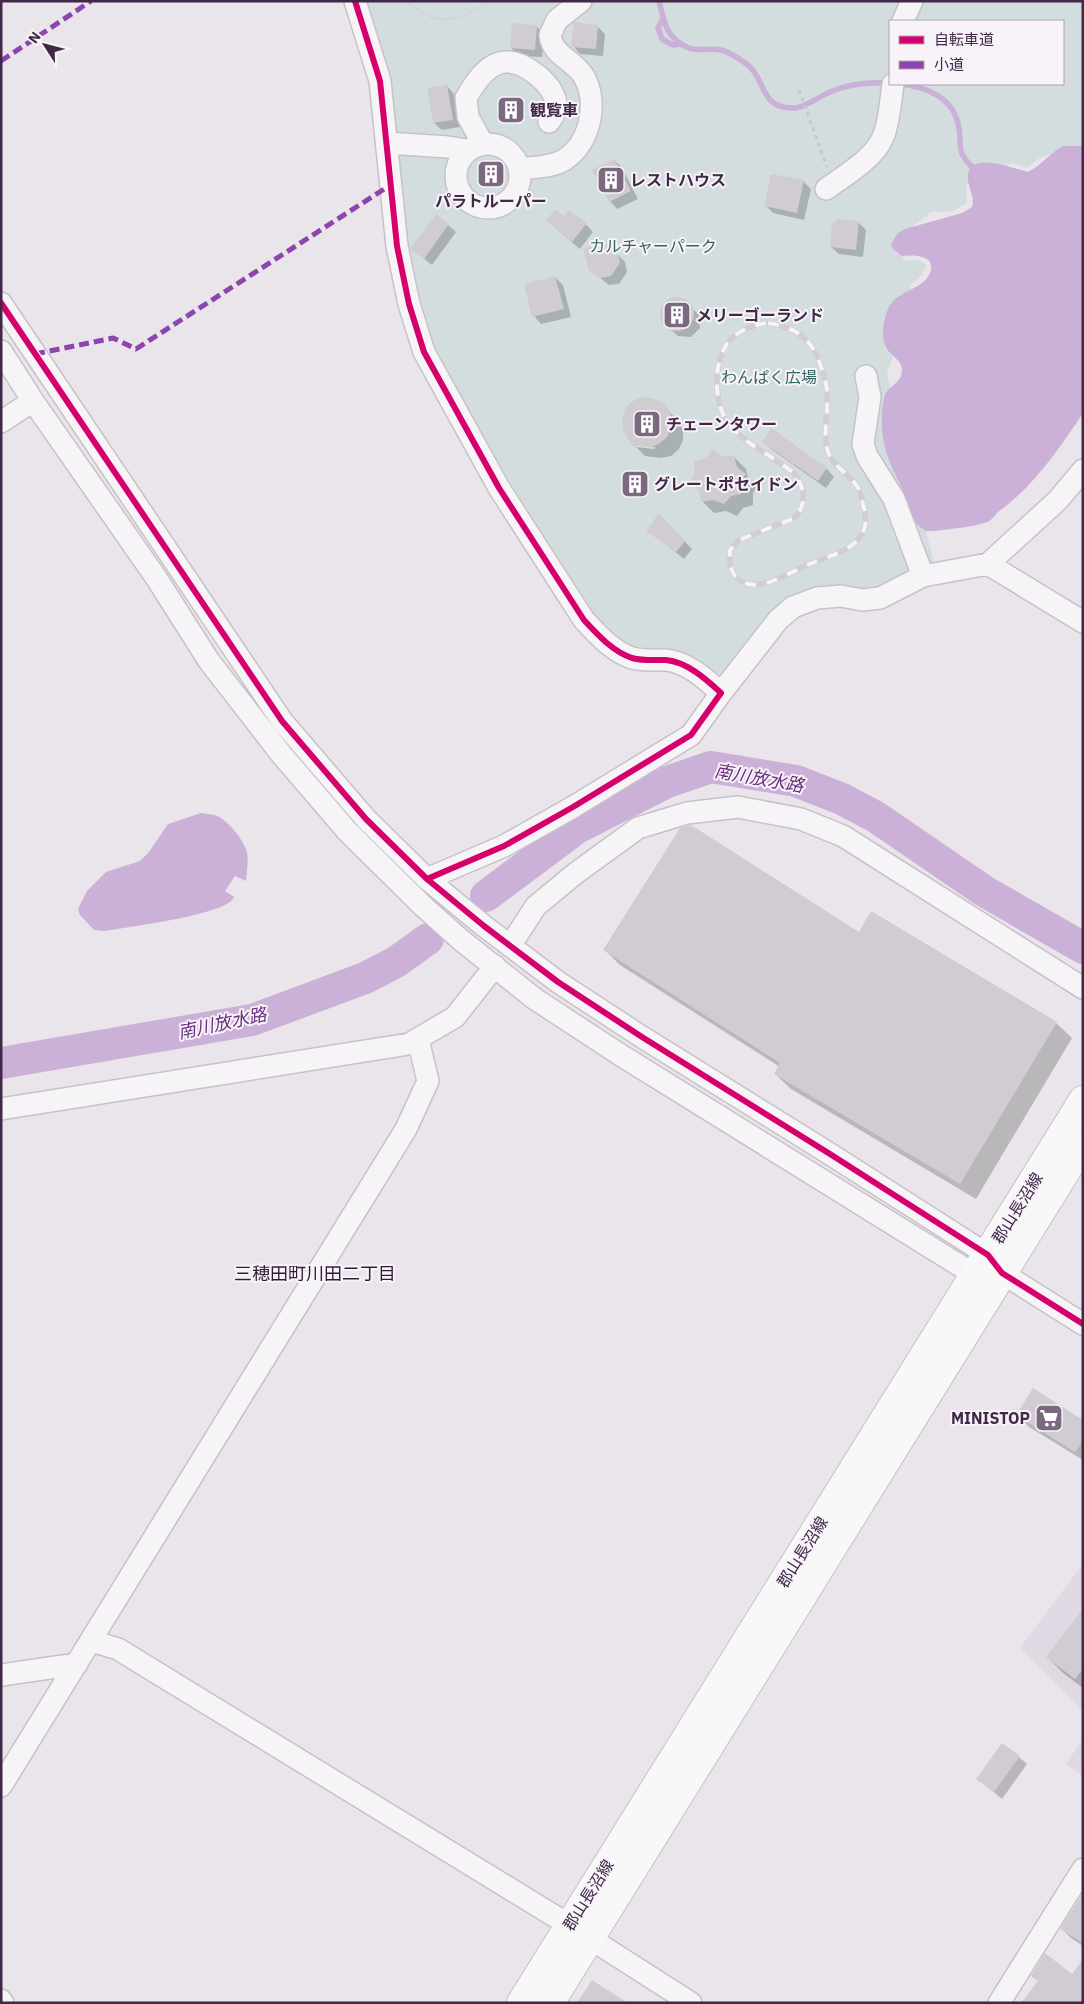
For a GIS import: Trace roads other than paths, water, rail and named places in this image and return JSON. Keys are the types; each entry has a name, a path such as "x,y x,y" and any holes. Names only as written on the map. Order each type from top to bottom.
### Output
{"main road":[{"name":"郡山長沼線","path":"521,2003 579,1932 988,1268 1083,1100"},
{"name":"郡山長沼線","path":"988,1268 1083,1144"},
{"name":"郡山長沼線","path":"550,2003 579,1932"}],"street":[{"path":"355,1 380,82 397,246 409,304 422,344 447,396 499,488 584,620 600,638 613,648 631,657 644,660 668,660 684,666 704,677 722,693"},
{"path":"519,169 551,165 564,160 579,145 591,120 592,108 589,87 582,73 554,47 550,35 557,20 581,1"},
{"path":"903,20 912,1"},
{"path":"475,148 466,98 484,73 504,62 515,63 537,75 551,89 556,103 555,112 549,122"},
{"path":"830,186 864,160 884,137 893,88"},
{"path":"387,143 475,148 490,144 502,146 511,153 519,169 520,176 518,187 512,198 497,207 479,208 468,202 460,194 456,183 456,171 460,160 475,148"},
{"path":"1,303 282,721 366,819 427,878 484,926 558,982 642,1037 830,1154 988,1268"},
{"path":"1,351 157,579 209,661 275,747 348,832 424,907 461,940 535,999 619,1054 1083,1324"},
{"path":"866,376 870,397 863,444 867,456 894,499 923,576"},
{"path":"1,422 34,401"},
{"path":"427,878 504,846 573,807 691,735 778,620 793,607 817,598 841,596 862,600 880,598 923,576 988,564 1058,500 1083,470"},
{"path":"988,564 1083,622"},
{"path":"510,946 536,906 576,873 638,828 687,813 738,807 801,819 843,836 1083,988"},
{"path":"1,1109 409,1044 455,1017 495,966"},
{"path":"1,1786 406,1129 428,1081 418,1039"},
{"path":"92,1641 118,1649 579,1932 691,2003"},
{"path":"1,1675 77,1664"},
{"path":"999,2003 1083,1869"}],"waterway":[{"path":"659,1 668,30 675,39 692,49 716,49 735,56 754,71 769,99 783,107 799,107 837,89 852,85 889,83"},
{"path":"662,20 658,28 662,39 673,45 681,44"},
{"path":"908,85 919,87 937,95 951,108 959,128 962,153 972,167"},
{"name":"南川放水路","path":"486,896 577,828 667,782 711,767 796,781 842,799 876,817 984,891 1083,948"},
{"name":"南川放水路","path":"1,1063 252,1020 365,978 396,962 428,939"}],"tram line":[{"path":"407,1 428,16 438,19 457,18 488,1"}],"railway":[{"path":"768,323 779,325 798,333 815,353 827,389 826,444 828,452 833,461 858,488 866,521 858,540 845,550 772,581 753,585 745,583 732,572 730,550 739,540 795,518 803,501 803,491 795,474 741,437 727,421 718,399 717,373 723,352 735,336 744,330 768,323"}],"place":[{"name":"観覧車","path":"511,110"},
{"name":"パラトルーパー","path":"491,174"},
{"name":"レストハウス","path":"611,180"},
{"name":"メリーゴーランド","path":"677,315"},
{"name":"チェーンタワー","path":"647,424"},
{"name":"グレートポセイドン","path":"635,484"},
{"name":"MINISTOP","path":"1049,1418"}],"district":[{"name":"三穂田町川田二丁目","path":"315,1273"}],"park label":[{"name":"カルチャーパーク","path":"653,246"},
{"name":"わんぱく広場","path":"769,377"}]}
